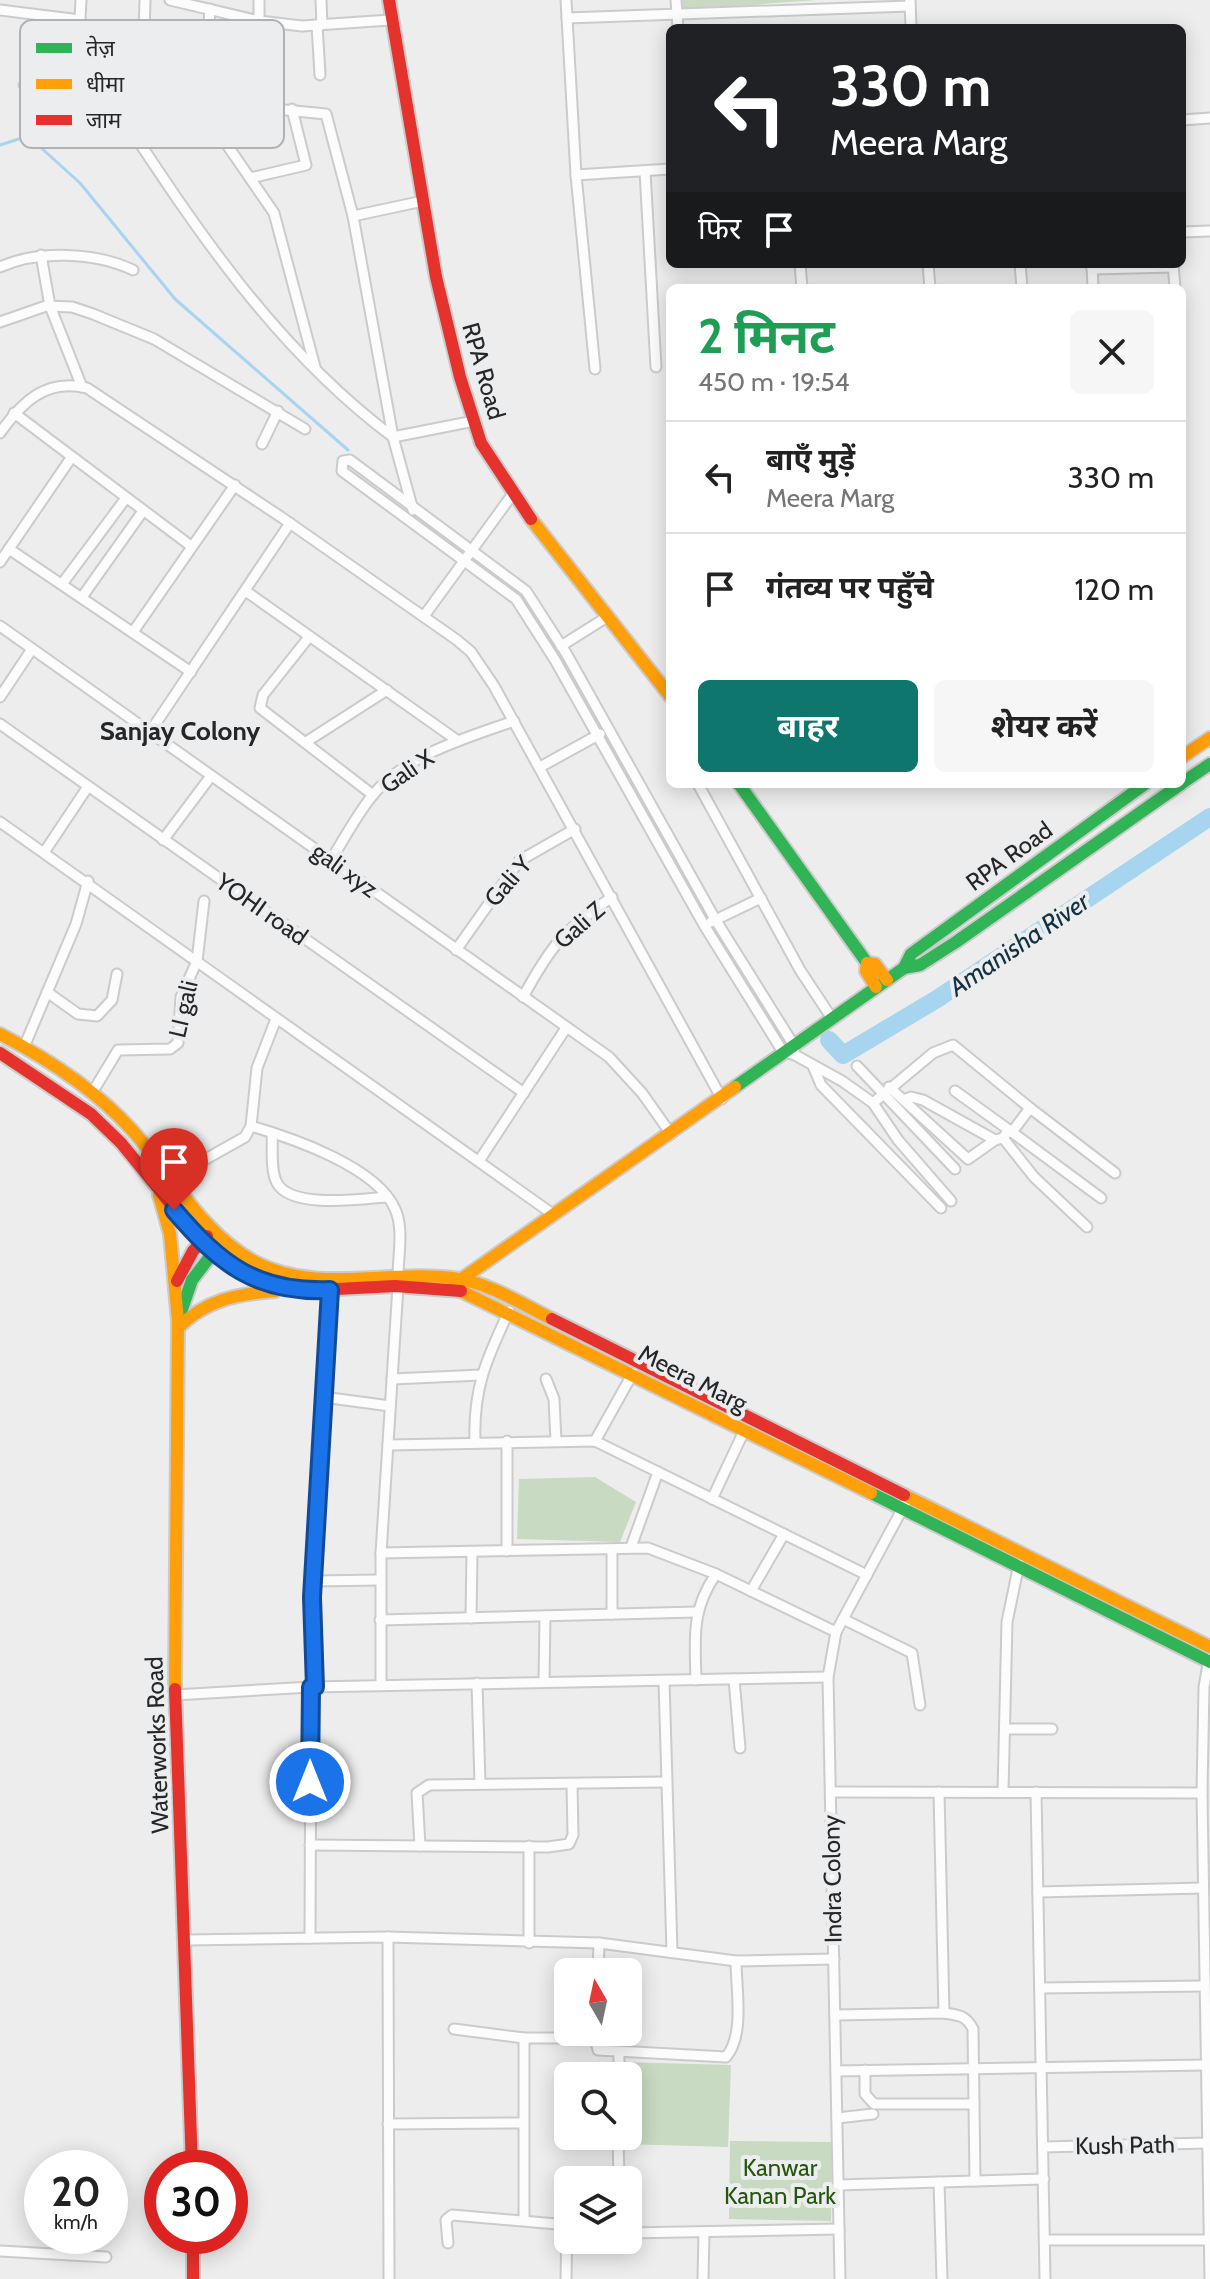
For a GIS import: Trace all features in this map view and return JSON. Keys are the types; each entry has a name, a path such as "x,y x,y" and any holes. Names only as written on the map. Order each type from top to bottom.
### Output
{"main road":[{"name":"RPA Road","path":"389,0 436,277 474,421 490,462 512,495 666,691"},
{"path":"1186,754 1210,738"},
{"path":"1186,781 1210,764"},
{"path":"742,788 867,963 866,971 881,983"},
{"name":"RPA Road","path":"904,968 911,954 1139,788"},
{"path":"446,1288 722,1099 831,1017 904,968 920,965 956,942 1176,788"},
{"name":"Meera Marg","path":"0,1034 92,1093 130,1128 225,1240 255,1262 291,1275 398,1282 468,1292 745,1429 906,1503 1019,1564 1210,1657"},
{"name":"Meera Marg","path":"0,1053 91,1114 121,1143 201,1241 257,1282 291,1290 330,1290 463,1279 489,1288 1210,1657"},
{"path":"157,1190 170,1234 178,1324"},
{"path":"175,1285 184,1265 214,1228"},
{"path":"178,1324 192,1280 212,1250 225,1240"},
{"path":"178,1324 201,1305 216,1299 291,1290"},
{"name":"Waterworks Road","path":"178,1324 175,1695 192,2150"},
{"path":"193,2254 193,2279"}],"street":[{"path":"0,10 80,20 81,0"},
{"path":"144,20 145,0"},
{"path":"171,0 255,20"},
{"path":"320,75 321,0"},
{"path":"566,0 576,175 595,369"},
{"path":"676,0 678,24"},
{"path":"567,18 910,3 911,24"},
{"path":"209,20 210,9"},
{"path":"284,23 320,25 390,20"},
{"path":"284,108 326,114 353,216 393,437 416,525"},
{"path":"250,178 306,165 292,109"},
{"path":"1186,120 1210,118"},
{"path":"143,148 194,225 276,331 344,398 393,437 474,421"},
{"path":"229,148 274,213 280,228 315,367"},
{"path":"576,175 666,169"},
{"path":"645,171 656,367"},
{"path":"353,216 423,201"},
{"path":"1186,232 1210,231"},
{"path":"0,267 41,255 114,261 133,270"},
{"path":"41,255 50,306 82,387"},
{"path":"0,322 31,309 72,307 154,339 305,429"},
{"path":"0,433 27,399 58,386 82,387 104,398 235,485 471,652 575,829 722,1099"},
{"path":"262,444 278,411"},
{"path":"14,413 191,546"},
{"path":"0,562 71,458"},
{"path":"790,1050 609,729 535,605 515,580 350,460 340,464 342,471 506,589 525,612 598,735 704,925 790,1050 873,1103 898,1140 951,1201"},
{"path":"133,632 235,485"},
{"path":"424,616 512,495"},
{"path":"62,584 126,498"},
{"path":"82,597 143,511"},
{"path":"150,732 247,592 290,523"},
{"path":"9,549 191,672"},
{"path":"247,592 458,741"},
{"path":"525,612 535,605"},
{"path":"561,646 607,617"},
{"name":"gali xyz","path":"0,626 566,1028 622,1071 671,1134"},
{"path":"309,637 263,695 260,708 373,795"},
{"path":"0,697 32,649"},
{"path":"306,742 387,690"},
{"name":"Gali X","path":"331,860 373,795 404,770 458,741 514,721"},
{"name":"YOHI road","path":"0,724 524,1093"},
{"path":"540,767 609,729"},
{"path":"163,840 211,776"},
{"path":"45,851 87,788"},
{"path":"700,788 831,1017"},
{"path":"0,822 88,881 276,1019 554,1215"},
{"name":"Gali Y","path":"456,950 519,861 575,829"},
{"path":"24,1047 76,924 88,881"},
{"name":"Gali Z","path":"523,997 546,954 569,926 612,897"},
{"path":"704,925 761,898"},
{"path":"197,961 204,901"},
{"name":"LI gali","path":"92,1093 118,1050 175,1048 181,997 197,961"},
{"path":"47,992 78,1014 97,1016 112,1000 117,974"},
{"path":"172,1178 239,1142 251,1126 257,1068 276,1019"},
{"path":"479,1161 566,1028"},
{"path":"873,1103 933,1053 953,1045 1115,1173"},
{"path":"813,1066 821,1085 941,1208"},
{"path":"857,1066 886,1090 955,1169"},
{"path":"886,1090 904,1100 965,1159 1005,1135 1030,1108"},
{"path":"955,1091 1005,1135 1101,1198"},
{"path":"904,1100 911,1097 923,1100 1005,1135 1034,1177 1087,1227"},
{"path":"251,1126 348,1164 394,1205 400,1225 381,1553 381,1685"},
{"path":"272,1133 277,1183 287,1193 302,1199 386,1197"},
{"path":"310,1938 313,1581 330,1290"},
{"path":"475,1441 474,1405 481,1375 509,1311"},
{"path":"595,1441 633,1373"},
{"path":"392,1379 481,1375"},
{"path":"546,1379 554,1399 556,1441"},
{"path":"323,1397 390,1406"},
{"path":"712,1499 745,1429"},
{"path":"507,1441 507,1551"},
{"path":"388,1445 595,1441 867,1575"},
{"path":"631,1547 658,1472"},
{"name":"Indra Colony","path":"840,2279 828,1677 836,1632 906,1503"},
{"path":"751,1591 784,1534"},
{"path":"381,1553 648,1548 716,1574 836,1632"},
{"path":"612,1549 612,1614"},
{"path":"471,1618 472,1552"},
{"path":"1003,1792 1007,1622 1019,1564"},
{"path":"696,1680 696,1612 702,1594 716,1574"},
{"path":"313,1581 380,1580"},
{"path":"380,1620 696,1612"},
{"path":"544,1682 545,1616"},
{"path":"843,1619 912,1653 920,1705"},
{"path":"1210,1657 1204,1687 1202,1793 1210,2279"},
{"path":"175,1695 381,1685 828,1677"},
{"path":"734,1679 740,1748"},
{"path":"664,1681 672,1951"},
{"path":"477,1683 480,1783"},
{"path":"1005,1729 1052,1729"},
{"path":"420,1846 420,1788 480,1783 665,1782"},
{"path":"310,1845 569,1844 573,1835 572,1784"},
{"path":"831,1792 1202,1793"},
{"path":"939,1792 944,2013"},
{"path":"1036,1792 1045,2279"},
{"path":"529,1846 529,1943"},
{"path":"1038,1892 1203,1888"},
{"path":"186,1940 388,1937 599,1943 736,1961 834,1959"},
{"path":"388,1937 389,2279"},
{"path":"598,1958 599,1943"},
{"path":"597,2046 598,2050 619,2052 726,2057 734,2048 736,2029 736,1961"},
{"path":"1040,1988 1204,1986"},
{"path":"835,2015 944,2013 961,2015 969,2021 973,2029 975,2181"},
{"path":"454,2029 524,2038 554,2037"},
{"path":"524,2038 524,2220"},
{"path":"619,2052 619,2062"},
{"path":"836,2071 1206,2065"},
{"path":"865,2070 865,2094 874,2104 974,2104"},
{"path":"837,2118 873,2114"},
{"path":"388,2124 522,2123"},
{"name":"Kush Path","path":"1043,2147 1207,2143"},
{"path":"838,2185 1044,2179"},
{"path":"939,2182 942,2279"},
{"path":"448,2243 446,2220 452,2215 554,2223"},
{"path":"642,2233 839,2229"},
{"path":"703,2279 704,2233"},
{"path":"1045,2240 1209,2240"},
{"path":"0,2251 106,2257"},
{"path":"566,2254 566,2279"}],"green space":[{"path":"682,0 816,0 683,10"},
{"path":"595,1477 636,1502 620,1542 517,1539 519,1479"},
{"path":"642,2063 731,2065 728,2147 642,2145"},
{"name":"Kanwar Kanan Park","path":"730,2141 832,2142 831,2221 729,2219"}],"waterway":[{"path":"0,145 20,139"},
{"path":"41,148 80,183 175,299 348,450"},
{"name":"Amanisha River","path":"829,1040 843,1055 937,999 1210,817"}],"traffic: fast":[{"path":"1186,780 1210,764"},
{"path":"742,788 867,963"},
{"path":"904,968 911,954 1139,788"},
{"path":"735,1087 904,968 920,965 956,942 1175,788"},
{"path":"181,1312 192,1280 219,1245"},
{"path":"871,1493 1210,1662"}],"traffic: slow":[{"path":"531,519 666,691"},
{"path":"1186,754 1210,738"},
{"path":"876,987 866,971 867,963 875,964 887,980"},
{"path":"0,1034 53,1065 103,1101 132,1130 218,1235 255,1262 278,1272 302,1277 427,1276 465,1280 504,1294 552,1319"},
{"path":"456,1283 735,1087"},
{"path":"159,1195 170,1234 178,1321 175,1689"},
{"path":"178,1328 188,1318 222,1300 275,1291"},
{"path":"461,1291 871,1493"},
{"path":"904,1495 1210,1647"}],"traffic: jam":[{"path":"389,0 436,277 460,377 481,443 531,519"},
{"path":"0,1053 91,1114 121,1143 201,1241 257,1282 298,1291 395,1286 461,1291"},
{"path":"177,1281 193,1251 207,1236"},
{"path":"552,1319 904,1495"},
{"path":"175,1689 191,2150"},
{"path":"193,2254 193,2279"}],"district":[{"name":"Sanjay Colony","path":"180,731"}],"route":[{"path":"174,1210 201,1241 257,1282 298,1291 330,1290 315,1521 312,1597 315,1687 311,1687 310,1782"}]}
